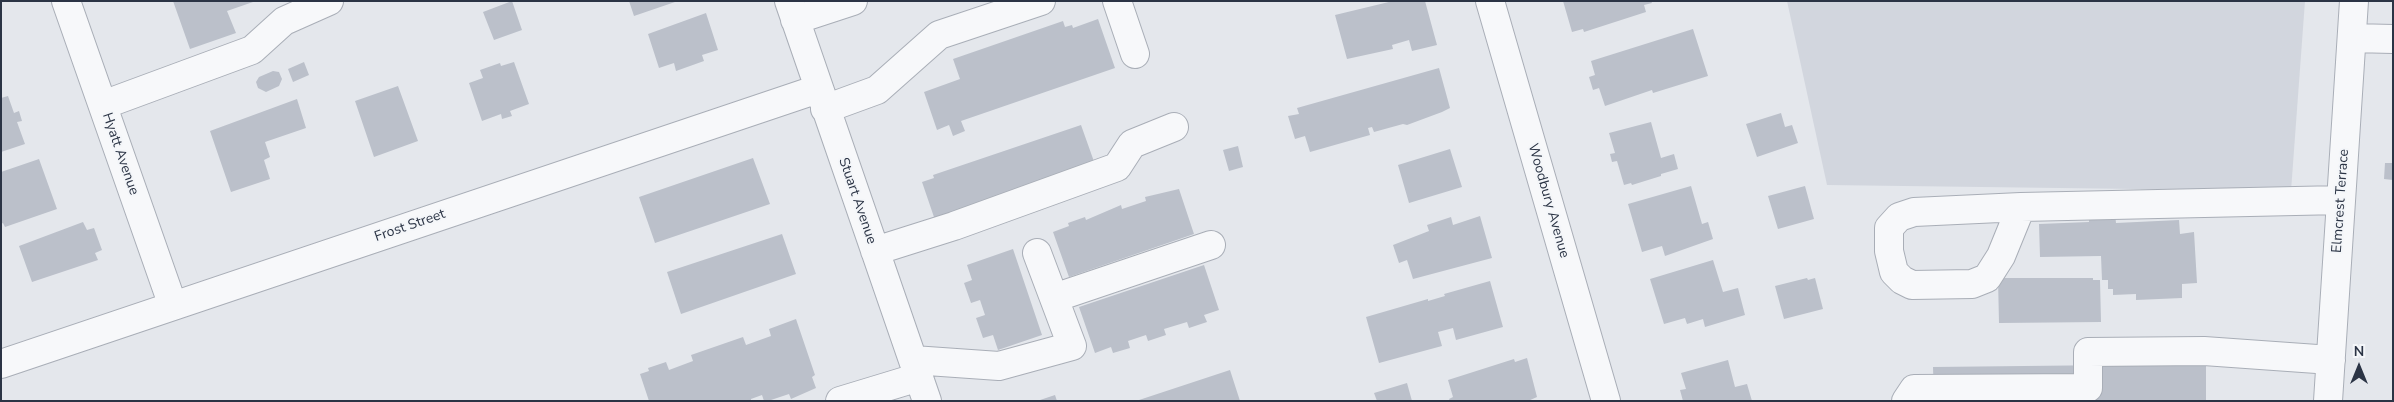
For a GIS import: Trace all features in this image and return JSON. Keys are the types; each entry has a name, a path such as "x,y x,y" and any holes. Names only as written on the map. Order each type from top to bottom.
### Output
{"street":[{"name":"Hyatt Avenue","path":"66,1 173,306"},
{"path":"103,105 252,50 284,21 329,1"},
{"path":"792,11 852,1"},
{"name":"Frost Street","path":"1,364 173,306 822,99 877,90 939,36 1041,1"},
{"path":"1117,1 1135,54"},
{"name":"Woodbury Avenue","path":"1490,1 1606,401"},
{"name":"Elmcrest Terrace","path":"2328,401 2354,1"},
{"name":"Stuart Avenue","path":"792,11 919,379"},
{"path":"2352,38 2393,39"},
{"path":"874,251 954,226 1117,167 1132,144 1174,127"},
{"path":"2020,207 2001,256 1987,278 1972,284 1912,285 1902,280 1894,272 1889,251 1890,228 1899,217 1914,212 2020,207 2341,200"},
{"path":"1054,298 1211,244"},
{"path":"840,401 919,379 999,366 1072,346 1037,253"},
{"path":"1906,401 1914,389 2088,388 2088,352 2204,351 2331,360"}],"shaded area":[{"path":"1787,1 2305,1 2291,191 1827,185"}],"building":[{"path":"173,1 253,2 227,11 236,33 190,49"},
{"path":"512,1 522,30 494,40 483,12"},
{"path":"629,1 675,1 675,2 634,16"},
{"path":"1393,1 1425,1 1437,45 1412,51 1409,40 1392,45 1393,49 1347,59 1335,15"},
{"path":"1563,1 1651,1 1652,3 1644,5 1646,12 1584,32 1583,29 1572,32"},
{"path":"706,13 718,50 702,55 704,61 676,71 674,63 659,68 648,34"},
{"path":"1098,19 1115,68 961,121 965,131 953,136 949,125 937,130 924,92 960,79 953,59 1063,21 1065,27 1072,25 1073,28"},
{"path":"1693,29 1708,76 1653,93 1652,90 1605,106 1599,88 1593,90 1589,77 1595,75 1591,61"},
{"path":"304,62 309,75 293,82 288,69"},
{"path":"514,62 529,104 510,111 512,116 502,119 501,114 482,121 469,83 483,78 480,70 500,63 501,66"},
{"path":"1439,68 1450,108 1442,112 1407,125 1403,124 1374,132 1372,127 1368,128 1370,135 1310,152 1305,136 1295,139 1288,116 1299,114 1297,108"},
{"path":"273,71 279,72 282,79 279,86 266,92 258,88 256,82 259,77"},
{"path":"398,86 418,141 374,157 355,101"},
{"path":"8,96 14,113 19,111 22,121 17,122 25,144 1,152 1,98"},
{"path":"297,99 306,128 265,142 270,157 264,160 270,179 231,192 210,131"},
{"path":"1781,113 1785,127 1792,125 1798,143 1757,157 1746,124"},
{"path":"1651,122 1661,158 1674,154 1678,169 1632,185 1631,183 1624,185 1617,161 1612,162 1610,154 1615,153 1609,133"},
{"path":"1081,125 1097,170 935,220 922,182 934,178 933,175"},
{"path":"1238,146 1243,167 1229,171 1223,150"},
{"path":"1450,149 1462,187 1409,203 1398,165"},
{"path":"753,158 770,204 655,243 639,197"},
{"path":"39,159 57,209 5,227 3,223 1,224 1,172"},
{"path":"2385,163 2393,163 2393,180 2384,179"},
{"path":"1691,186 1702,224 1708,222 1713,239 1665,256 1662,246 1642,252 1628,204"},
{"path":"1805,186 1814,219 1778,229 1768,196"},
{"path":"1179,189 1194,234 1069,277 1053,232 1069,226 1068,223 1085,217 1086,220 1121,205 1122,209 1146,201 1145,197"},
{"path":"2115,213 2116,223 2179,220 2180,234 2194,232 2197,283 2182,284 2182,298 2136,300 2136,294 2113,295 2113,289 2108,289 2108,280 2102,280 2101,256 2040,257 2039,224 2089,222 2089,214"},
{"path":"1480,216 1492,258 1413,279 1407,260 1399,263 1393,245 1429,231 1427,225 1451,217 1453,225"},
{"path":"83,222 87,230 94,228 102,250 95,253 98,260 32,282 19,246"},
{"path":"782,234 796,274 681,314 667,272"},
{"path":"1013,249 1042,335 998,350 993,335 983,338 976,318 985,315 980,300 971,303 964,283 972,280 967,265"},
{"path":"1713,260 1723,292 1738,288 1745,315 1705,327 1703,319 1687,324 1685,318 1664,324 1650,279"},
{"path":"1204,265 1219,310 1204,315 1207,322 1189,328 1187,322 1164,329 1166,335 1148,341 1146,335 1128,341 1130,348 1113,353 1111,347 1095,353 1079,307"},
{"path":"1807,278 1808,280 1815,278 1823,309 1784,319 1775,286"},
{"path":"1998,278 2093,278 2093,280 2100,280 2101,322 1999,323"},
{"path":"1490,281 1503,327 1456,340 1453,328 1438,332 1442,346 1379,363 1366,317 1428,299 1428,301 1445,296 1444,294"},
{"path":"796,319 815,375 812,377 816,388 791,399 789,394 768,401 764,401 762,395 751,399 751,401 649,401 640,374 649,371 648,368 666,362 669,370 693,361 691,355 743,337 746,345 771,336 769,329"},
{"path":"1527,358 1537,397 1528,401 1450,401 1449,399 1453,397 1448,380 1514,359 1515,362"},
{"path":"1728,360 1735,387 1747,384 1752,401 1683,401 1680,390 1686,389 1681,373"},
{"path":"2206,364 2206,401 1934,401 1933,367"},
{"path":"1230,370 1240,401 1139,401 1139,400"},
{"path":"1407,383 1412,401 1377,401 1374,393"},
{"path":"1055,395 1057,401 1040,401 1040,400"}]}
